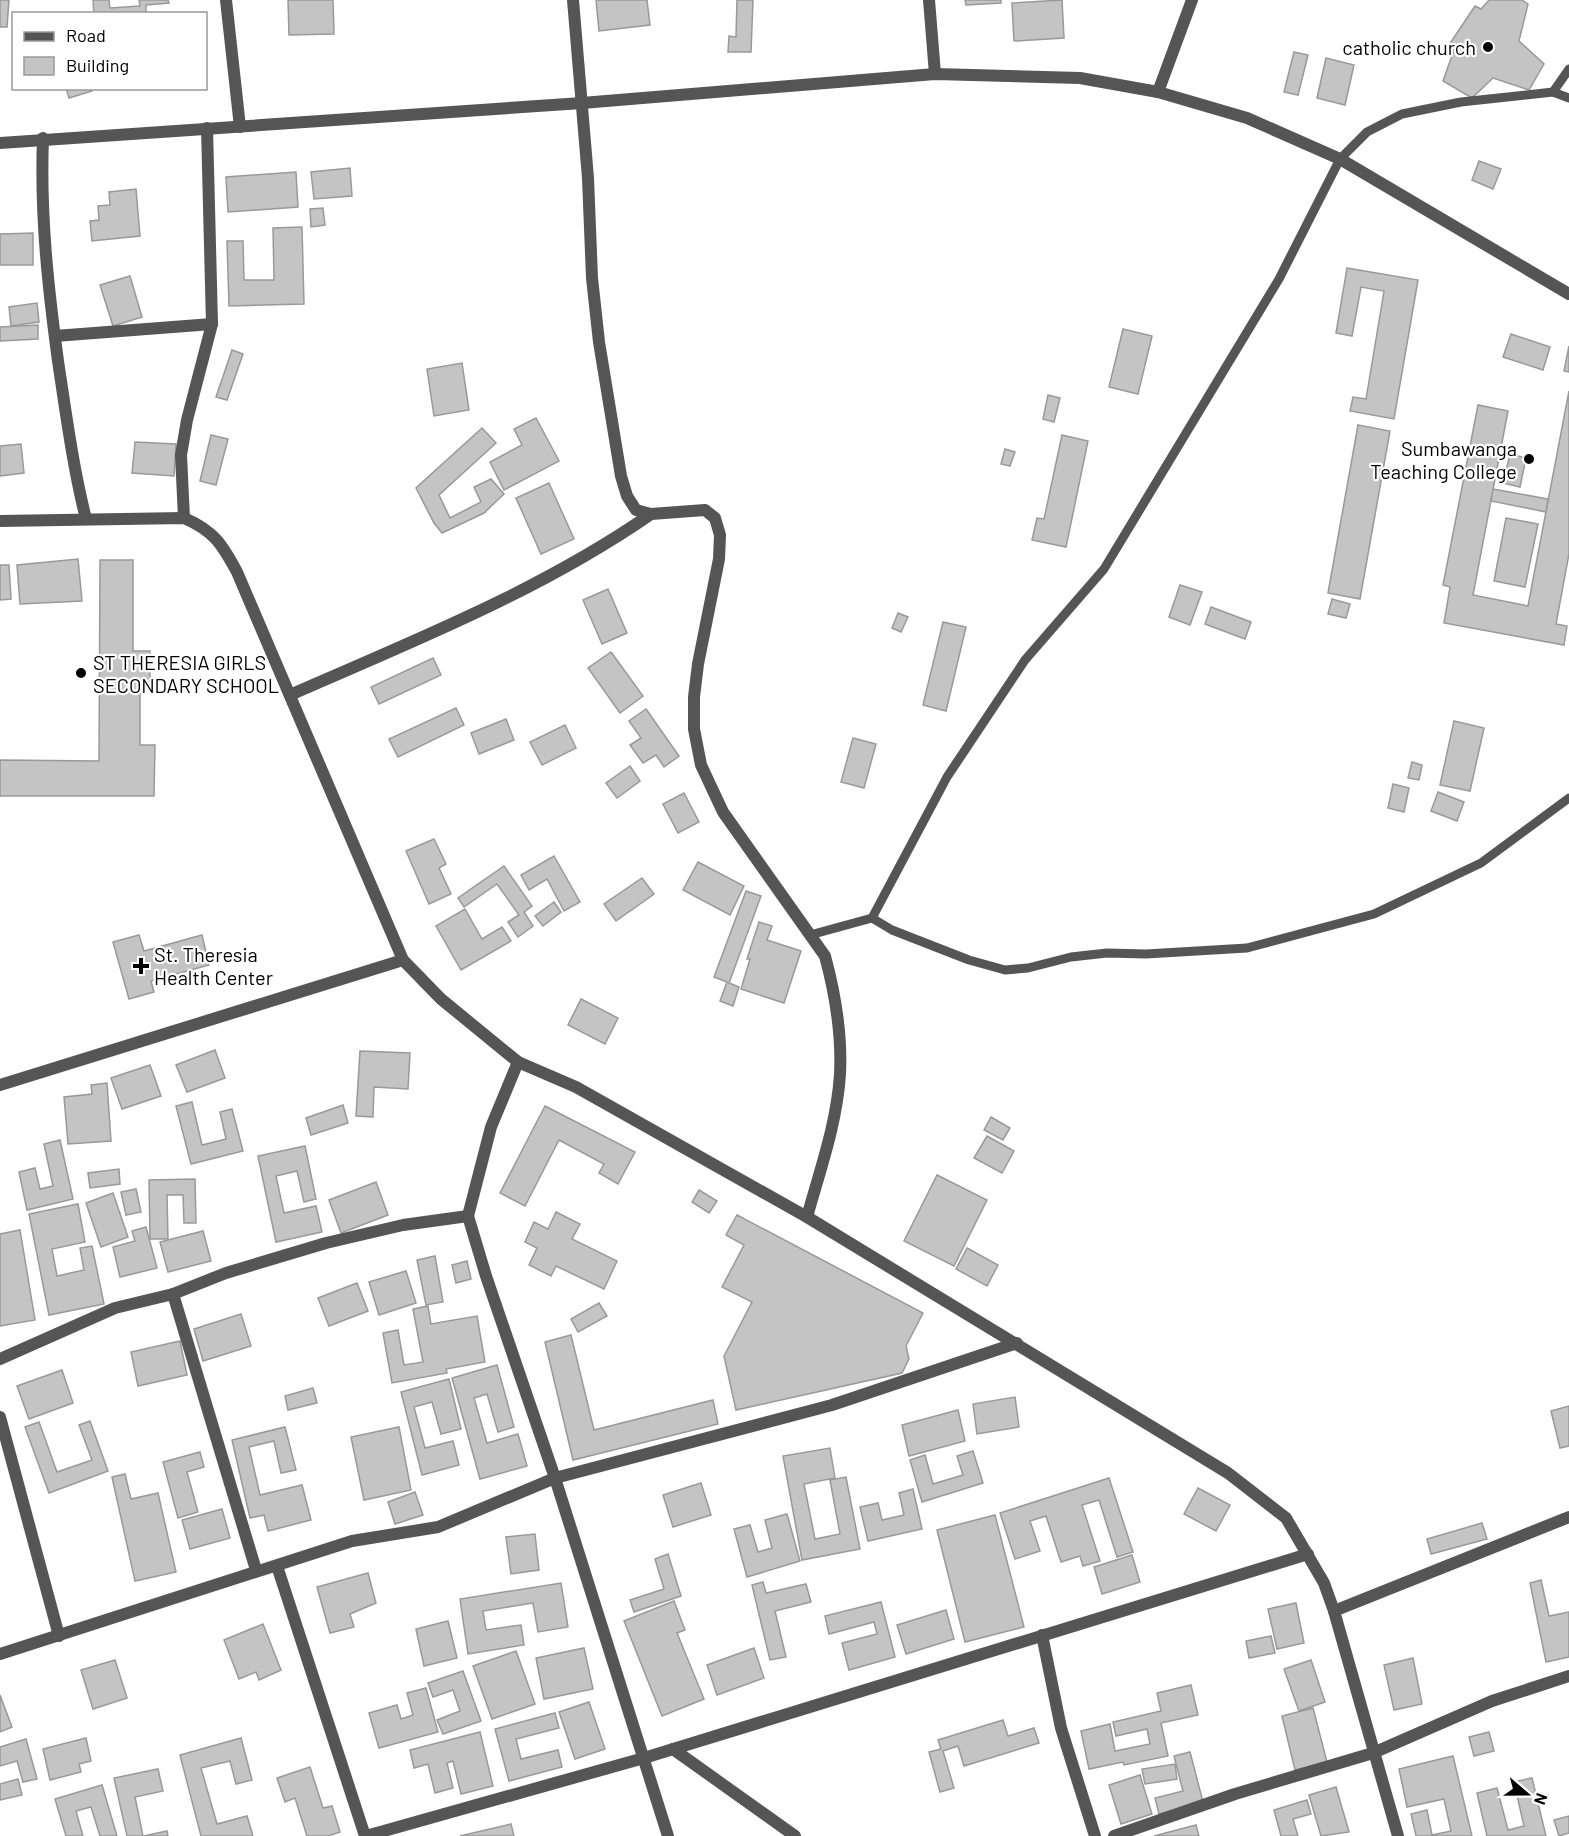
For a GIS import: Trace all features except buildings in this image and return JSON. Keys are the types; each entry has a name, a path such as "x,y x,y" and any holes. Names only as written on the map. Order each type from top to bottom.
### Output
{"street":[{"path":"226,0 240,127"},
{"path":"573,0 594,299 621,476 627,496 636,510 651,514 705,510 715,518 720,534 718,559 698,663 694,697 694,729 701,765 723,812 825,956 832,983 840,1073 833,1126 807,1217"},
{"path":"929,0 935,74"},
{"path":"1158,92 1192,0"},
{"path":"0,143 43,138 582,103 935,74 1080,78 1158,92 1247,118 1340,159 1569,294"},
{"path":"184,518 181,455 187,420 212,324 207,128"},
{"path":"43,138 41,188 55,336 73,468 86,519"},
{"path":"55,336 212,324"},
{"path":"290,695 530,586 616,537 651,514"},
{"path":"0,521 184,518 206,529 220,542 237,572 403,960 449,1005 518,1062 576,1087 807,1217 1228,1473 1286,1518 1324,1583 1334,1611 1398,1836"},
{"path":"0,1085 403,960"},
{"path":"518,1062 491,1127 468,1216 486,1276 555,1478 668,1836"},
{"path":"0,1359 115,1308 173,1294 226,1273 326,1243 403,1225 468,1216"},
{"path":"173,1294 256,1570"},
{"path":"0,1654 352,1541 438,1527 555,1478 832,1405 1017,1343"},
{"path":"0,1417 59,1636"},
{"path":"1334,1611 1569,1517"},
{"path":"277,1566 365,1836 644,1758 1308,1554"},
{"path":"1042,1635 1061,1728 1095,1836"},
{"path":"1114,1836 1235,1794 1373,1753 1492,1701 1569,1676"},
{"path":"673,1749 795,1836"}],"lane":[{"path":"1552,92 1569,69"},
{"path":"873,918 884,892 960,758 1025,660 1104,569 1279,279 1340,159 1367,132 1402,114 1461,102 1552,92 1569,98"},
{"path":"810,934 873,918 892,930 969,960 1005,970 1028,968 1071,957 1107,953 1146,954 1247,948 1374,914 1481,863 1569,798"}],"place":[{"name":"catholic church","path":"1488,47"},
{"name":"Sumbawanga Teaching College","path":"1529,459"},
{"name":"ST THERESIA GIRLS SECONDARY SCHOOL","path":"81,673"},
{"name":"St. Theresia Health Center","path":"141,966"}]}
